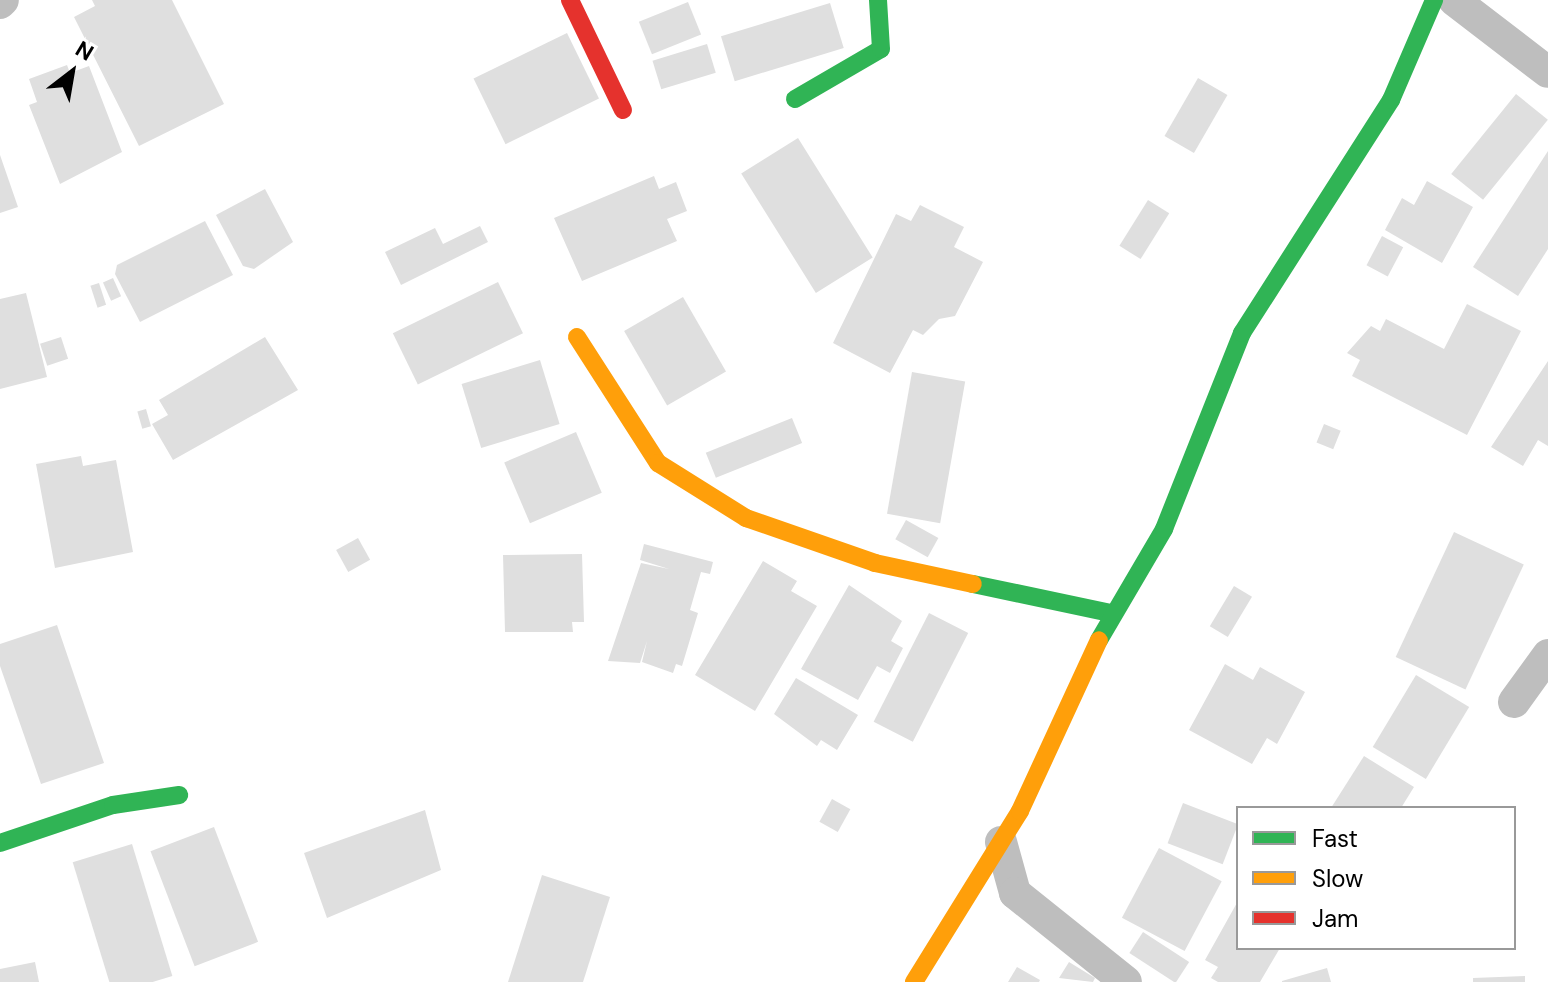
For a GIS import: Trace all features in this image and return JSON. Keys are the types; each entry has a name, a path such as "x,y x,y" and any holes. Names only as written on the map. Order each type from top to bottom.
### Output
{"street":[{"path":"570,0 623,110"},
{"path":"795,99 881,49 885,24 878,0"},
{"path":"914,982 1001,842 1111,613 1164,529 1242,333 1391,100 1434,0"},
{"path":"1454,0 1548,72"},
{"path":"577,337 658,463 719,504 875,563 1111,613"},
{"path":"1514,702 1548,655"},
{"path":"0,843 113,805 179,795"},
{"path":"1001,842 1015,893 1126,982"}],"building":[{"path":"92,0 172,0 224,104 139,146 74,17 95,6"},
{"path":"688,2 701,34 652,54 639,22"},
{"path":"830,3 844,48 735,81 721,36"},
{"path":"567,33 599,99 506,144 474,79"},
{"path":"707,44 716,73 661,89 652,61"},
{"path":"67,65 70,73 89,66 122,152 60,184 29,105 37,102 29,79"},
{"path":"1198,78 1227,95 1194,153 1164,136"},
{"path":"1516,94 1548,120 1483,200 1451,174"},
{"path":"798,138 873,258 816,293 741,174"},
{"path":"1548,151 1548,249 1518,296 1473,267"},
{"path":"0,155 18,207 0,213"},
{"path":"654,176 659,189 676,182 687,211 667,219 677,241 582,281 554,218"},
{"path":"1427,181 1473,207 1442,263 1385,230 1402,198 1414,205"},
{"path":"265,189 293,242 254,269 243,266 216,215"},
{"path":"1148,200 1169,213 1141,259 1119,246"},
{"path":"920,205 964,227 954,247 983,262 955,316 939,319 923,335 913,330 890,373 833,343 896,214 911,221"},
{"path":"205,221 233,275 140,322 115,274 117,265"},
{"path":"480,226 488,242 401,285 385,252 435,228 443,244"},
{"path":"1382,236 1403,247 1388,276 1367,265"},
{"path":"113,278 121,296 111,301 103,282"},
{"path":"498,282 523,333 418,385 393,333"},
{"path":"99,283 106,305 98,308 90,286"},
{"path":"26,293 47,377 0,389 0,299"},
{"path":"683,297 726,371 667,405 624,331"},
{"path":"1467,304 1521,331 1467,435 1352,376 1360,360 1347,353 1371,326 1380,331 1386,319 1444,349"},
{"path":"61,337 68,359 47,366 40,344"},
{"path":"265,337 298,390 173,460 152,424 168,415 159,400"},
{"path":"540,360 560,424 481,448 462,384"},
{"path":"1548,361 1548,446 1538,440 1523,466 1491,447"},
{"path":"912,372 965,381 940,523 887,514"},
{"path":"146,409 151,426 142,429 137,411"},
{"path":"792,418 802,443 716,478 706,453"},
{"path":"1324,424 1341,431 1333,449 1317,443"},
{"path":"576,432 602,493 530,523 504,462"},
{"path":"81,456 83,466 116,460 133,552 55,568 36,464"},
{"path":"906,520 938,538 928,557 895,539"},
{"path":"1454,532 1524,565 1465,690 1396,657"},
{"path":"358,538 370,560 348,572 336,550"},
{"path":"644,544 713,562 710,574 701,572 690,610 698,613 682,666 676,664 673,673 642,662 647,641 640,663 608,661 641,563 669,569 640,560"},
{"path":"582,554 584,622 572,622 573,632 505,632 503,555"},
{"path":"763,561 797,581 791,591 817,606 755,711 695,675"},
{"path":"849,585 902,621 891,641 903,648 890,673 877,666 858,700 801,669"},
{"path":"1234,586 1252,597 1228,637 1210,626"},
{"path":"929,613 968,633 913,742 874,722"},
{"path":"57,625 104,763 41,784 0,666 0,644"},
{"path":"1225,664 1253,680 1260,667 1305,692 1277,744 1267,738 1252,764 1189,730"},
{"path":"1416,675 1469,707 1426,779 1373,747"},
{"path":"796,678 858,715 837,750 821,740 817,746 774,714"},
{"path":"1364,756 1414,787 1402,806 1332,806"},
{"path":"832,799 850,809 838,832 819,822"},
{"path":"1183,803 1236,823 1223,864 1168,843"},
{"path":"425,810 441,870 327,918 304,853"},
{"path":"214,827 258,942 195,966 151,851"},
{"path":"132,844 172,976 153,982 109,982 73,862"},
{"path":"1159,848 1222,881 1185,951 1122,918"},
{"path":"542,875 610,897 583,982 508,982"},
{"path":"1236,905 1236,950 1279,950 1260,982 1218,982 1211,978 1218,967 1205,960"},
{"path":"1143,932 1189,962 1174,982 1129,953"},
{"path":"35,962 39,982 0,982 0,969"},
{"path":"1069,962 1095,978 1093,982 1059,978"},
{"path":"1017,967 1040,980 1039,982 1008,982"},
{"path":"1327,968 1331,982 1282,982 1282,981"},
{"path":"1525,976 1525,982 1473,982 1473,978"}],"traffic: fast":[{"path":"795,99 881,49 878,0"},
{"path":"1099,640 1164,529 1242,333 1391,100 1434,0"},
{"path":"973,584 1111,613"},
{"path":"0,843 113,805 179,795"}],"traffic: slow":[{"path":"577,337 658,463 746,518 875,563 973,584"},
{"path":"914,982 1020,811 1099,640"}],"traffic: jam":[{"path":"570,0 623,110"}]}
